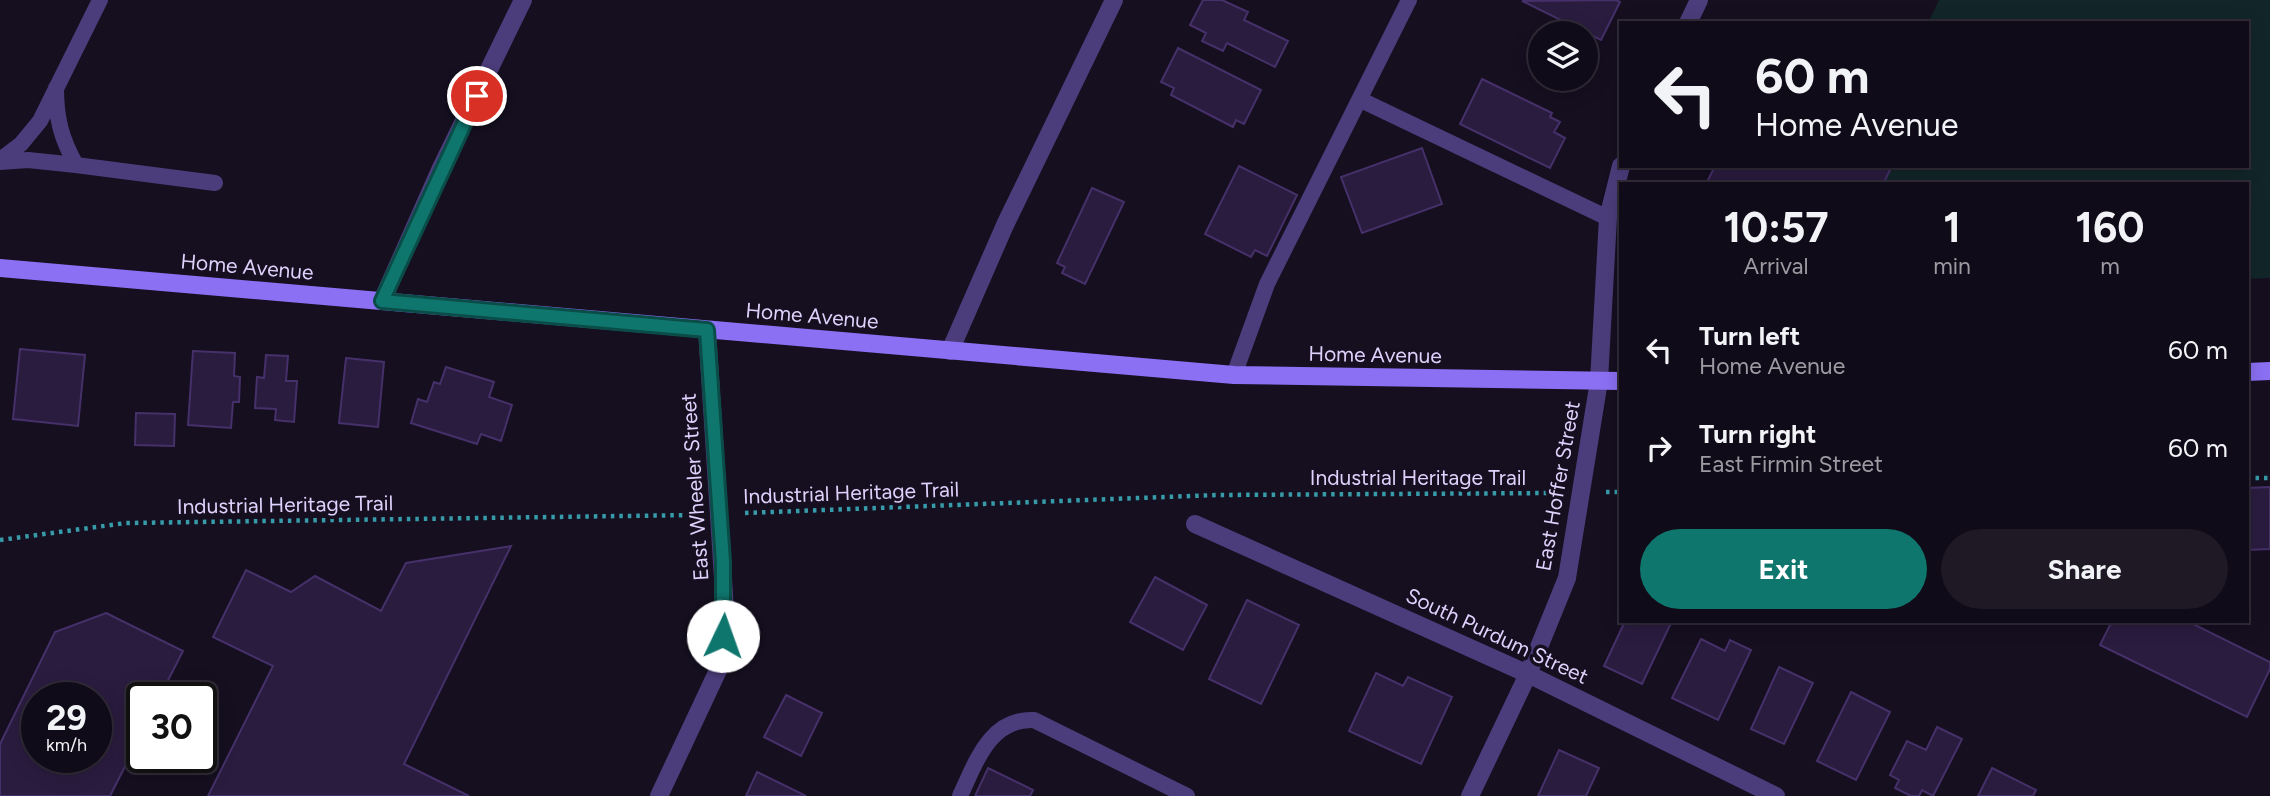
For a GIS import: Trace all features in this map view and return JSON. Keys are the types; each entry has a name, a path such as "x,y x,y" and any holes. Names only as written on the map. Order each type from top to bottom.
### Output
{"main road":[{"name":"Home Avenue","path":"0,268 1234,375 1619,381"},
{"path":"2249,372 2270,372"}],"street":[{"path":"382,301 441,169 523,0"},
{"path":"950,351 1005,225 1114,0"},
{"path":"1689,21 1699,0"},
{"name":"East Hoffer Street","path":"1470,796 1528,674 1567,578 1600,381 1608,218 1620,168"},
{"name":"East Wheeler Street","path":"659,796 721,664 725,609 707,330"},
{"name":"South Purdum Street","path":"1195,524 1528,674 1776,796"}],"lane":[{"path":"0,161 21,144 40,121 100,0"},
{"path":"1234,375 1266,284 1361,100 1409,0"},
{"path":"56,88 57,120 64,145 76,164"},
{"path":"1361,100 1608,218"},
{"path":"0,161 28,160 76,164 215,183"},
{"path":"960,796 986,741 1018,719 1034,720 1187,796"}],"path":[{"path":"2249,478 2270,478"},
{"name":"Industrial Heritage Trail","path":"0,540 126,523 720,514 1217,495 1619,492"}],"green space":[{"path":"1939,0 2270,0 2270,278 2249,279 2249,182 1884,182 1891,168 2249,168 2249,21 1929,21"}],"building":[{"path":"1203,0 1222,0 1248,12 1244,20 1288,41 1275,67 1227,43 1223,51 1202,41 1206,33 1190,25"},
{"path":"1522,1 1620,2 1601,40 1598,39 1598,21 1563,21"},
{"path":"1178,48 1261,90 1244,124 1236,120 1233,127 1171,95 1174,88 1161,82"},
{"path":"1482,79 1552,113 1550,117 1560,122 1554,132 1565,138 1550,168 1460,124"},
{"path":"1422,148 1442,204 1362,233 1341,177"},
{"path":"1239,166 1297,195 1267,256 1255,250 1251,257 1205,234"},
{"path":"1714,168 1891,168 1884,182 1707,182"},
{"path":"1092,188 1124,202 1085,284 1062,273 1065,267 1057,263"},
{"path":"20,349 85,355 78,426 13,419"},
{"path":"193,351 235,353 234,376 240,377 239,402 233,402 231,428 188,425"},
{"path":"266,355 288,356 286,381 297,381 294,422 275,420 276,409 255,408 257,377 264,378"},
{"path":"346,358 384,362 378,427 339,423"},
{"path":"446,367 494,382 489,397 512,405 501,441 481,434 477,444 411,423 418,399 427,402 434,382 440,384"},
{"path":"136,413 175,414 174,446 135,445"},
{"path":"2270,487 2270,549 2249,550 2249,488"},
{"path":"511,546 404,764 469,796 208,796 273,666 213,637 246,570 291,592 315,576 381,611 406,563"},
{"path":"1155,577 1207,605 1183,650 1130,622"},
{"path":"1247,600 1299,625 1261,704 1209,679"},
{"path":"106,613 183,651 167,682 126,682 126,764 110,796 0,796 0,744 21,701 21,773 112,773 112,682 30,682 55,632"},
{"path":"1624,623 1671,623 1642,684 1604,666"},
{"path":"2111,623 2191,623 2270,662 2270,669 2247,717 2100,645"},
{"path":"1701,639 1725,651 1730,640 1751,650 1718,720 1672,698"},
{"path":"1779,667 1813,683 1784,744 1751,729"},
{"path":"1376,673 1403,686 1408,677 1452,697 1421,764 1349,731"},
{"path":"1851,692 1890,712 1856,780 1817,761"},
{"path":"786,695 822,713 801,756 764,737"},
{"path":"1937,727 1962,739 1933,796 1922,790 1919,796 1911,796 1895,788 1899,780 1890,775 1907,741 1926,750"},
{"path":"1559,750 1599,768 1586,796 1538,796"},
{"path":"988,768 1033,790 1030,796 975,796"},
{"path":"1992,768 2036,790 2033,796 1978,796"},
{"path":"757,772 806,796 746,796"}],"route":[{"path":"477,96 382,301 707,330 723,562 723,636"}]}
